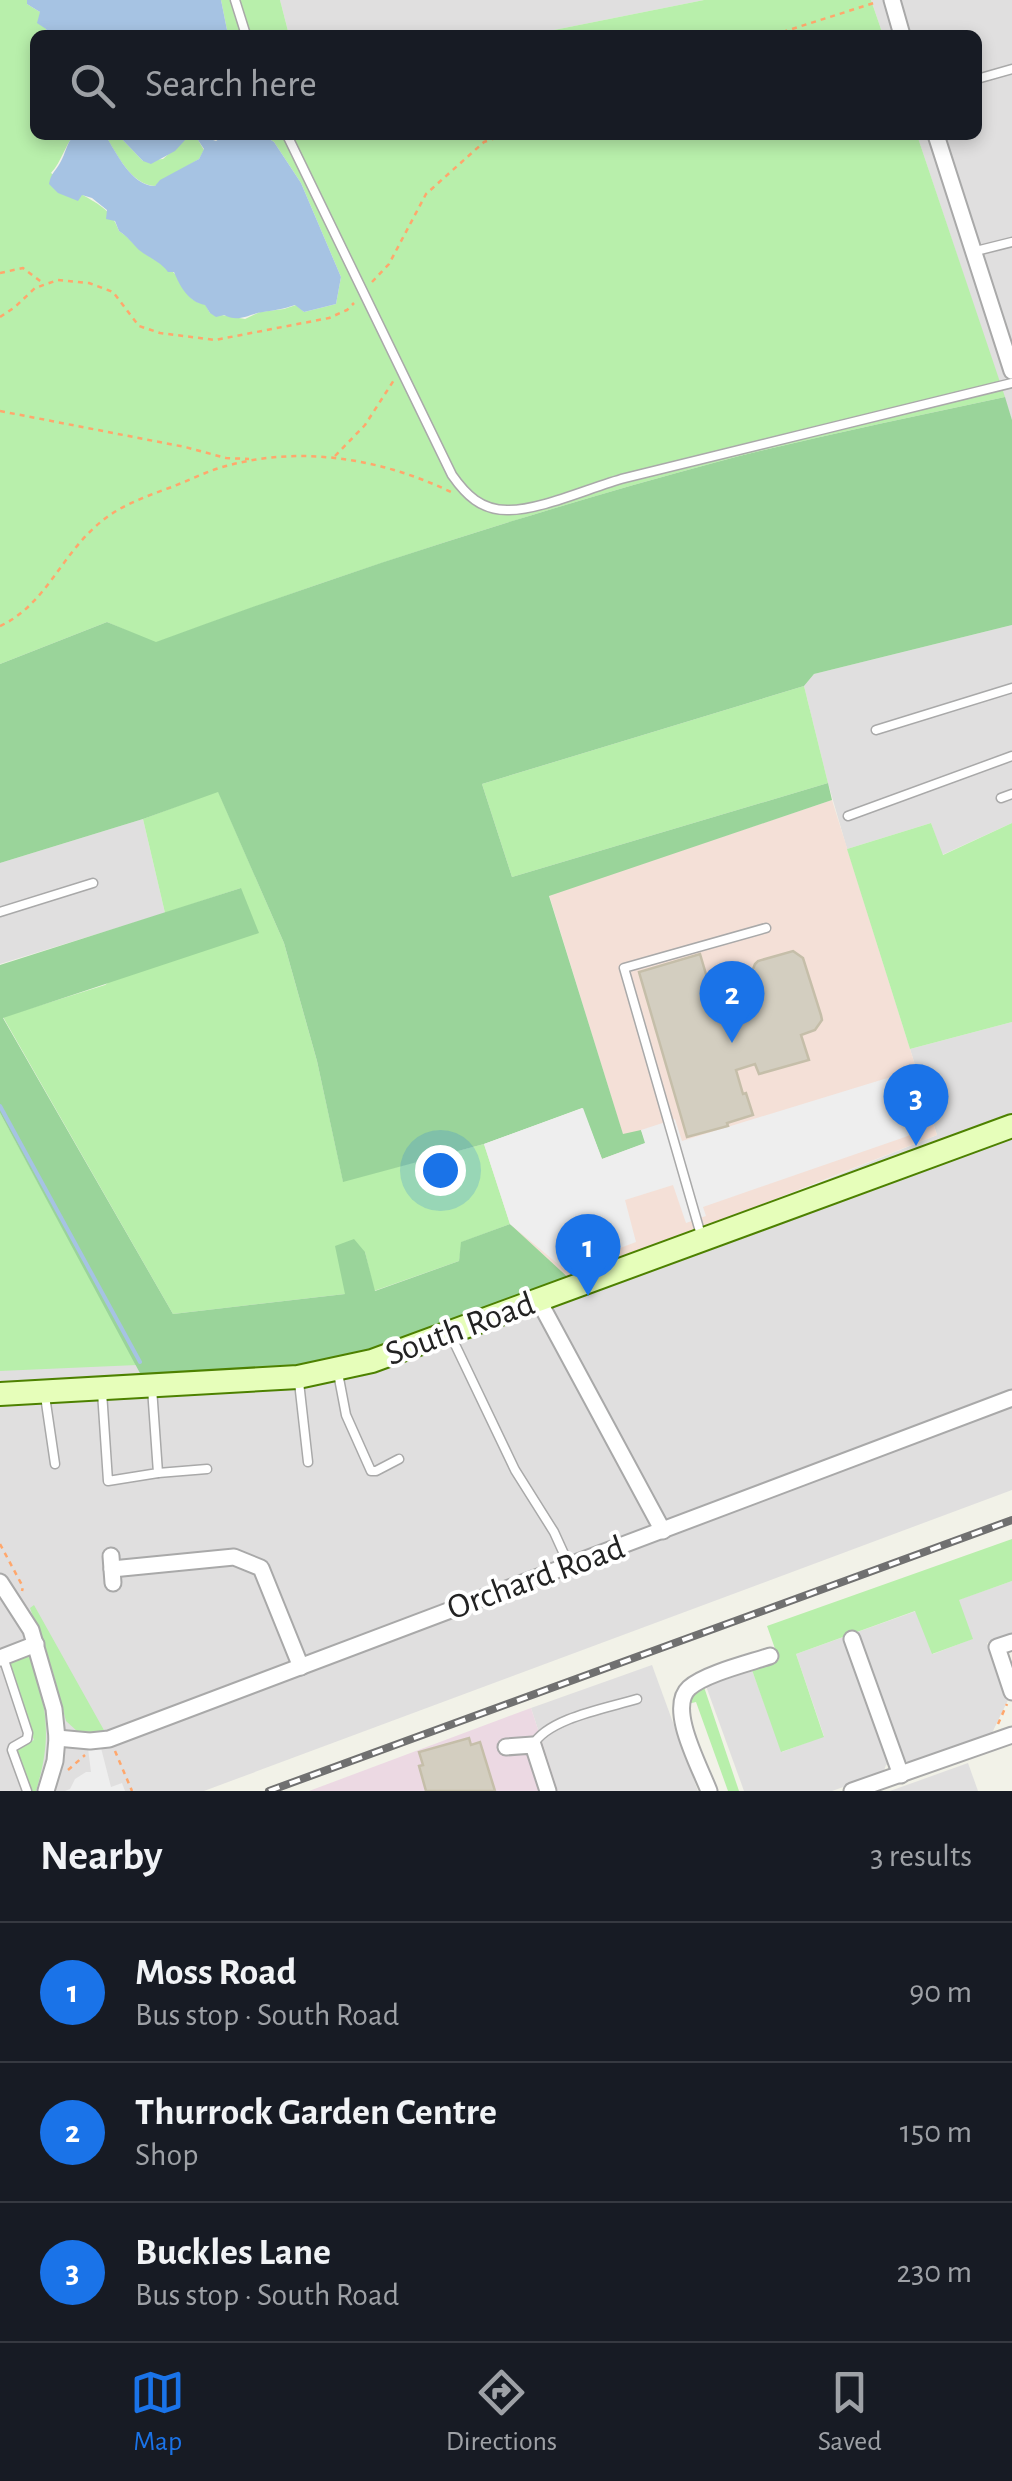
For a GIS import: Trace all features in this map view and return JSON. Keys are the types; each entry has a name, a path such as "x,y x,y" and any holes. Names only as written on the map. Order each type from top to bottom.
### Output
{"main road":[{"name":"South Road","path":"0,1394 298,1377 372,1361 1012,1126"}],"street":[{"path":"892,0 901,30"},
{"path":"938,140 1012,371"},
{"path":"539,1301 663,1531"},
{"name":"Orchard Road","path":"57,1738 110,1739 1012,1398"},
{"path":"112,1569 234,1557 261,1568 301,1667"},
{"path":"0,1582 31,1630 54,1709 57,1738 48,1786"},
{"path":"0,1618 19,1610"},
{"path":"852,1639 901,1774"},
{"path":"1012,1642 997,1647 1012,1693"},
{"path":"1,1658 36,1644"},
{"path":"709,1791 682,1721 680,1702 685,1690 698,1680 770,1656"},
{"path":"852,1791 1012,1735"},
{"path":"506,1746 533,1745 548,1791"}],"lane":[{"path":"235,0 244,30"},
{"path":"982,78 1012,69"},
{"path":"289,140 452,475 480,505 504,511 524,509 606,483 1012,383"},
{"path":"972,252 1012,242"},
{"path":"876,730 1012,688"},
{"path":"848,816 1012,756"},
{"path":"1001,798 1012,794"},
{"path":"0,912 93,883"},
{"path":"703,1239 624,968 766,928"},
{"path":"450,1333 515,1470 554,1532 569,1566"},
{"path":"338,1368 346,1416 371,1471 399,1459"},
{"path":"298,1377 308,1462"},
{"path":"152,1385 158,1473"},
{"path":"102,1388 108,1481 207,1469"},
{"path":"44,1391 54,1464"},
{"path":"1,1658 28,1732 26,1740 12,1748 27,1791"},
{"path":"533,1745 546,1729 636,1699"}],"path":[{"path":"789,30 882,0"},
{"path":"0,316 35,288 58,280 100,286 113,292 139,326 160,333 215,340 329,318 347,310 388,264 426,194 490,140"},
{"path":"0,273 23,268 44,284"},
{"path":"334,457 365,425 400,368"},
{"path":"0,411 226,458 256,460"},
{"path":"0,626 30,608 91,530 106,517 148,495 222,467 271,458 334,457 396,471 451,492"},
{"path":"990,1743 1012,1693"},
{"path":"110,1739 132,1791"},
{"path":"48,1786 92,1748"}],"shaded area":[{"path":"280,0 704,0 554,30 288,30"},
{"path":"871,0 1012,0 1012,420 919,140 982,140 982,30 881,30"},
{"path":"1012,625 1012,823 942,855 931,823 847,849 804,686 814,674"},
{"path":"832,800 937,1135 567,1277 510,1224 484,1144 623,1135 549,895"},
{"path":"143,819 165,913 0,964 0,863"},
{"path":"1012,1022 1012,1490 204,1791 0,1791 0,1113 142,1377 573,1282 937,1135 910,1049"},
{"path":"907,1072 920,1119 916,1130 908,1136 703,1207 706,1216 686,1223 673,1185 625,1200 636,1242 564,1269 510,1224 484,1144 583,1108 602,1159 645,1143 641,1130 675,1119 682,1141"},
{"path":"1012,1581 1012,1634 987,1643 1008,1700 992,1733 910,1763 902,1759 886,1765 883,1773 832,1791 744,1791 706,1686 752,1670 782,1752 824,1736 796,1654 916,1611 933,1654 972,1639 958,1600"},
{"path":"652,1665 698,1791 558,1791 531,1708"},
{"path":"531,1708 558,1791 309,1791"},
{"path":"88,1748 101,1748 111,1787 122,1783 125,1791 65,1791 75,1779 91,1772"},
{"path":"968,1763 978,1791 890,1791"}],"green space":[{"path":"0,0 27,0 40,12 46,30 30,30 30,140 71,140 51,173 103,207 119,231 169,268 189,295 205,304 210,313 245,319 296,305 304,312 336,304 341,277 301,183 271,140 919,140 1005,397 789,444 575,502 294,593 155,643 107,622 0,664"},
{"path":"221,0 280,0 288,30 227,30"},
{"path":"704,0 871,0 881,30 554,30"},
{"path":"108,140 123,140 143,161 163,159 185,140 198,140 204,150 199,159 155,186 139,180"},
{"path":"1005,397 1012,420 1012,625 814,674 804,686 482,784 512,877 828,783 832,800 549,896 623,1134 641,1130 646,1143 602,1159 582,1108 484,1144 343,1182 317,1061 284,943 218,792 0,863 0,664 107,622 156,642 295,592 575,502 789,444"},
{"path":"804,686 828,783 512,877 482,784"},
{"path":"218,791 284,943 317,1061 343,1181 484,1144 510,1224 462,1242 459,1261 374,1291 365,1252 345,1294 173,1314 3,1017 105,985 241,888 165,913 143,819"},
{"path":"931,823 943,855 1012,823 1012,1022 910,1049 847,849"},
{"path":"241,888 259,933 3,1018 173,1314 345,1294 335,1246 354,1239 365,1252 375,1291 459,1261 461,1242 510,1224 573,1282 419,1340 308,1369 142,1377 0,1113 0,965"},
{"path":"0,1113 137,1365 0,1371"},
{"path":"1012,1539 1012,1581 959,1600 973,1639 932,1654 915,1611 796,1654 824,1737 781,1752 752,1670 779,1660 767,1626"},
{"path":"34,1605 105,1732 78,1732 66,1721 30,1608"},
{"path":"25,1654 33,1660 46,1725 36,1791 31,1791 15,1748 34,1740 5,1663"},
{"path":"703,1684 739,1791 728,1791 696,1702 687,1704"}],"water":[{"path":"27,0 221,0 227,30 46,30 37,23 40,12"},
{"path":"108,140 132,175 155,186 199,159 204,149 198,140 271,140 301,183 341,277 336,304 304,312 295,305 239,318 216,317 186,293 174,272 168,272 139,250 119,231 115,221 106,219 107,210 92,198 82,195 78,201 58,193 49,184 69,142"},
{"path":"123,140 185,140 175,151 151,164"}],"building":[{"path":"793,951 803,958 822,1020 815,1030 801,1035 809,1060 759,1074 755,1064 736,1070 753,1115 687,1137 639,972 700,954 716,1008 757,996 751,974 755,964"},
{"path":"469,1738 471,1745 480,1742 495,1791 426,1791 419,1752"}],"waterway":[{"path":"0,1106 140,1362"}],"railway":[{"path":"269,1791 1012,1520"}],"place":[{"name":"Thurrock Garden Centre","path":"732,1043"},
{"name":"Buckles Lane","path":"916,1146"},
{"name":"Moss Road","path":"588,1296"}]}
